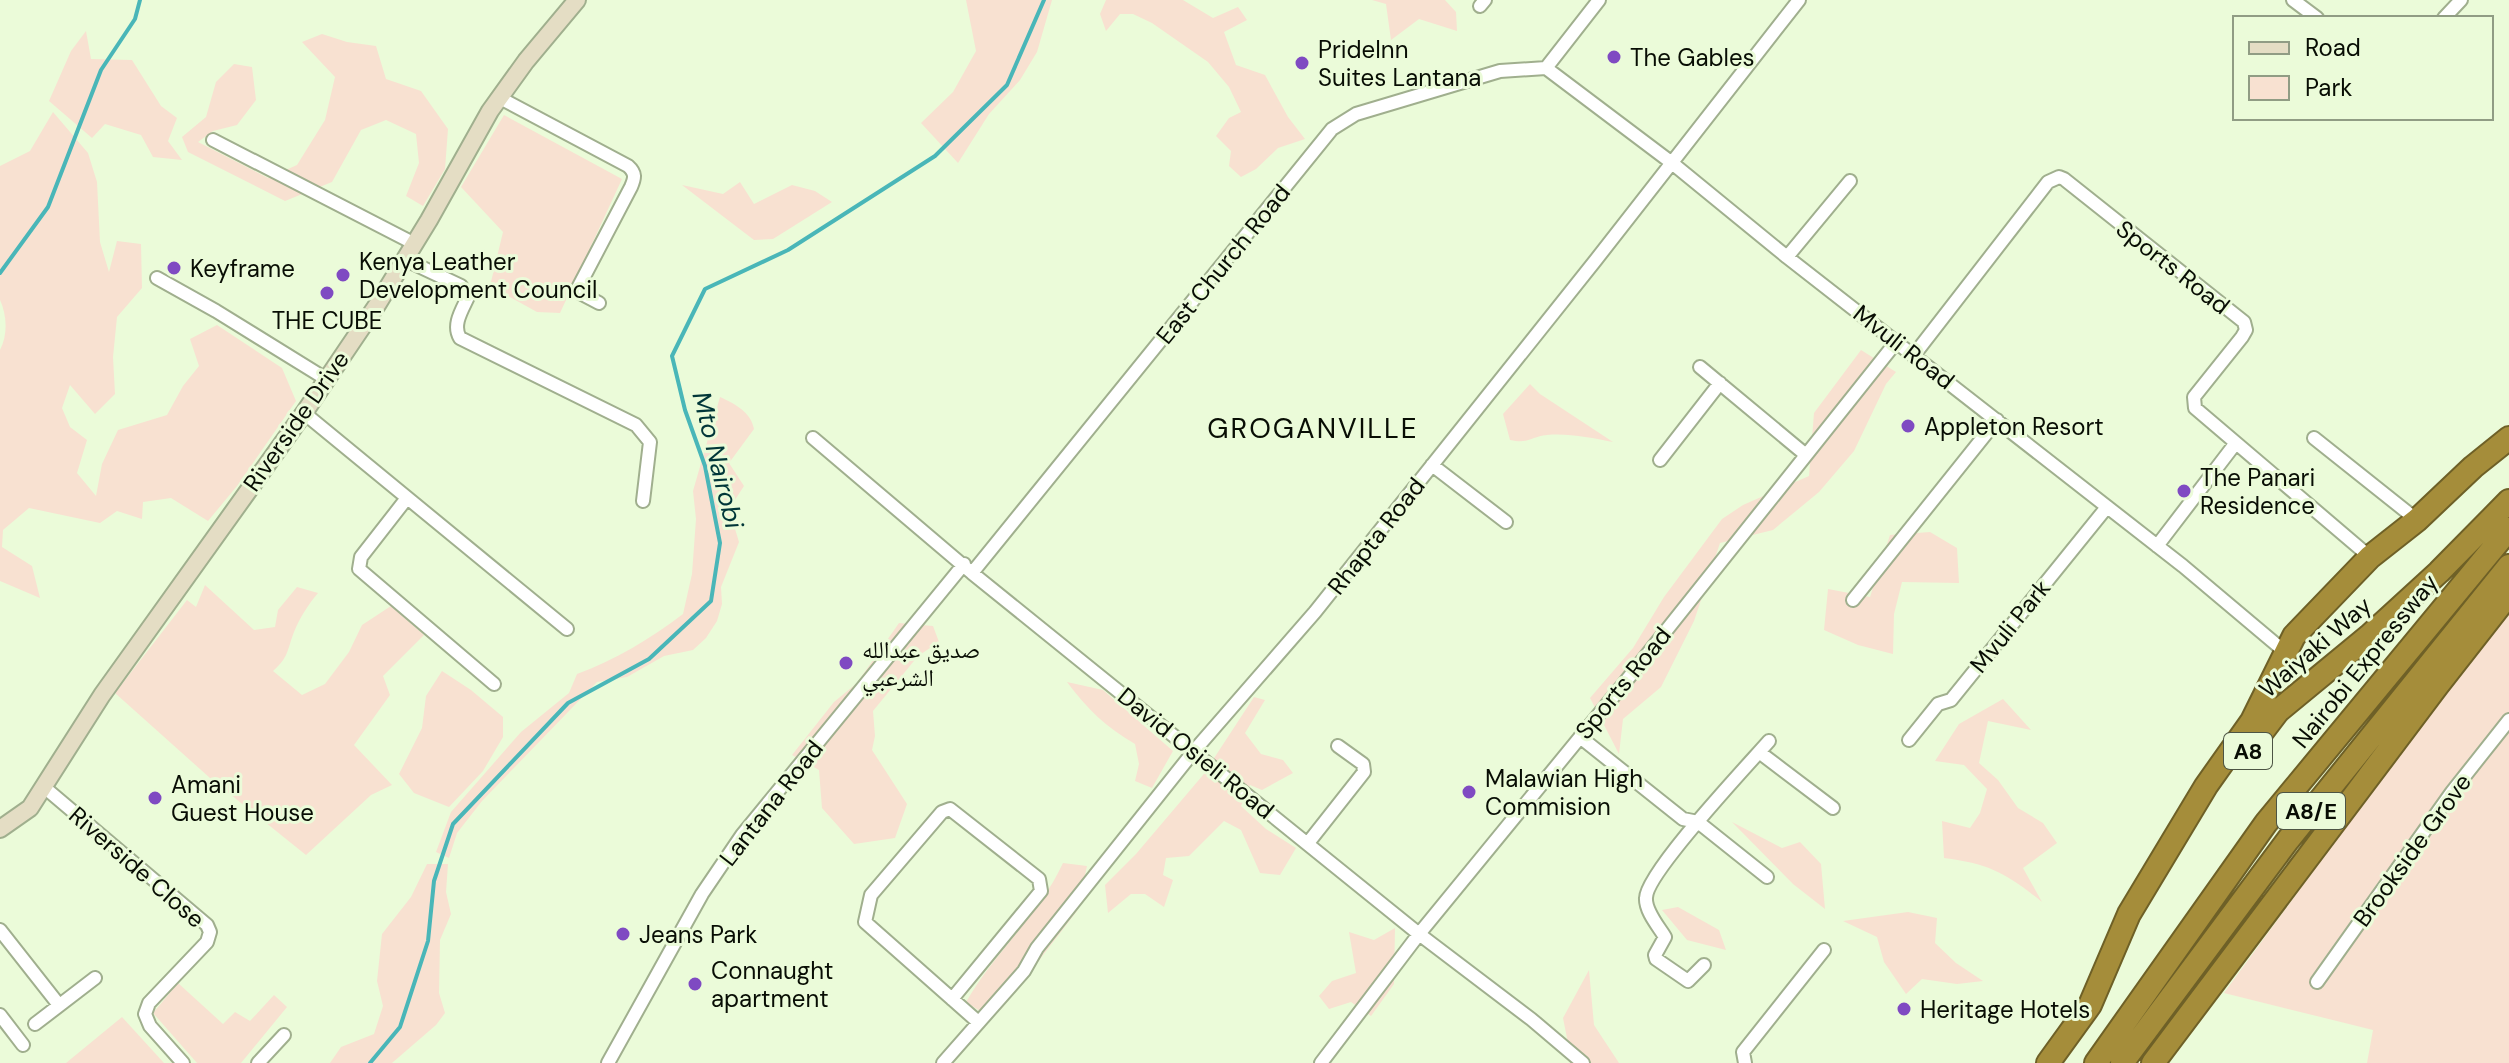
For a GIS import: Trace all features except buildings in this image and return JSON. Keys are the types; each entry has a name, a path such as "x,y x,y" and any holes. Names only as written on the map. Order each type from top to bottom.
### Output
{"highway":[{"path":"2048,1063 2090,1005 2129,914 2206,786 2252,721 2294,636 2370,557 2417,520 2509,438"},
{"name":"Waiyaki Way","path":"2065,1063 2104,1005 2164,872 2215,794 2278,711 2381,625 2509,501"},
{"name":"Nairobi Expressway","path":"2096,1063 2266,823 2509,529"},
{"name":"A8/E","path":"2122,1063 2288,840 2509,566"},
{"path":"2153,1063 2509,594"}],"street":[{"name":"Riverside Drive","path":"0,829 24,813 44,787 102,695 304,413 406,260 500,98 577,0"},
{"path":"1599,0 1546,68 1672,163"},
{"name":"Rhapta Road","path":"943,1063 1024,971 1037,948 1194,751 1315,612 1799,0"},
{"path":"2293,0 2314,16"},
{"name":"East Church Road","path":"968,568 1332,129 1356,114 1500,71 1546,68"},
{"path":"500,98 634,172 631,187 578,288 580,293 599,303"},
{"path":"213,140 415,244"},
{"name":"Mvuli Road","path":"1672,163 1787,257 2157,546 2284,651"},
{"name":"Sports Road","path":"1914,355 2048,182 2059,177 2244,322 2246,330 2242,337 2193,399 2199,412 2370,557"},
{"path":"1787,257 1850,181"},
{"path":"406,260 461,286 466,293 468,297 457,323 460,338 644,431 650,442 643,501"},
{"path":"157,278 326,379"},
{"name":"Sports Road","path":"1321,1063 1419,934 1897,341"},
{"path":"1700,367 1806,455"},
{"path":"1660,460 1720,383"},
{"path":"304,413 567,629"},
{"path":"1853,600 1997,420"},
{"name":"David Osieli Road","path":"813,438 968,568 1583,1063"},
{"path":"2314,438 2417,520"},
{"path":"2157,546 2235,444"},
{"path":"1432,465 1506,522"},
{"path":"407,498 361,557 359,569 494,684"},
{"name":"Mvuli Park","path":"1909,740 1938,704 1951,700 2107,507"},
{"name":"Lantana Road","path":"608,1063 702,894 742,835 968,568"},
{"name":"Brookside Grove","path":"2317,982 2452,792 2509,720"},
{"path":"1580,737 1683,819 1698,822 1767,877"},
{"path":"1704,965 1688,981 1656,959 1655,955 1665,937 1645,900 1654,878 1769,741"},
{"path":"1308,843 1364,772 1363,764 1338,746"},
{"path":"1759,752 1833,808"},
{"name":"Riverside Close","path":"44,787 207,925 210,932 207,942 149,1003 145,1014 150,1026 183,1063"},
{"path":"952,999 1041,891 1041,884 1039,879 950,809 942,812 871,895 865,922 952,999 977,1021"},
{"path":"0,930 59,1005"},
{"path":"1745,1063 1743,1052 1824,950"},
{"path":"35,1024 95,978"},
{"path":"0,1015 23,1045"},
{"path":"258,1063 284,1035"}],"green space":[{"path":"966,0 1052,0 1037,52 1020,80 989,114 958,163 921,123 953,92 976,51"},
{"path":"1106,0 1183,0 1213,18 1238,7 1247,20 1224,32 1236,65 1265,75 1288,117 1305,139 1278,148 1256,169 1241,177 1229,166 1231,151 1216,136 1229,118 1241,112 1229,87 1208,62 1152,23 1133,14 1120,14 1106,31 1100,14"},
{"path":"1372,0 1445,0 1456,12 1457,31 1419,19 1391,40 1386,4"},
{"path":"86,31 91,59 132,60 161,106 177,118 168,141 182,160 153,157 141,135 105,124 92,138 49,101 71,51"},
{"path":"322,34 376,46 386,79 421,91 448,129 445,169 423,206 406,196 419,163 416,134 386,120 361,130 332,182 285,201 188,152 182,137 206,117 216,82 234,64 252,67 256,100 237,125 213,131 198,142 268,178 297,165 325,120 335,77 302,42"},
{"path":"53,112 88,153 97,182 100,242 109,272 117,241 141,244 142,288 117,317 113,357 115,394 95,414 70,385 62,408 70,427 87,440 77,473 96,496 102,464 118,430 167,415 183,386 199,366 190,339 217,325 282,368 296,401 237,486 208,521 171,498 143,502 142,519 117,511 100,523 29,508 3,530 2,547 32,566 40,598 0,581 0,350 6,325 0,300 0,166 30,151"},
{"path":"504,115 622,179 560,313 537,312 490,286 503,232 461,187"},
{"path":"740,182 754,204 792,185 815,191 832,202 773,239 754,240 682,185 723,194"},
{"path":"1861,350 1896,372 1886,384 1854,451 1819,492 1773,530 1720,543 1694,621 1661,687 1623,719 1619,754 1590,698 1633,648 1664,597 1722,519 1743,505 1809,476 1814,413"},
{"path":"1530,384 1540,394 1613,442 1564,435 1510,440 1503,414"},
{"path":"720,397 746,413 754,429 729,463 744,486 729,509 739,542 721,587 722,604 717,621 693,650 664,656 627,677 597,682 482,801 457,833 449,858 436,852 451,812 521,732 569,693 577,674 632,648 683,614 692,574 696,519 693,491"},
{"path":"1930,532 1957,548 1959,583 1902,582 1894,614 1893,654 1858,645 1824,630 1828,589 1870,597 1890,535"},
{"path":"205,585 254,630 275,627 278,610 297,587 318,593 299,621 285,657 273,671 302,695 325,684 349,652 362,625 391,606 424,635 383,676 390,695 354,745 392,785 371,795 306,855 210,778 115,693 187,600 196,607"},
{"path":"2509,611 2509,1063 2367,1063 2373,1030 2224,993 2442,695"},
{"path":"899,623 933,626 939,642 918,656 873,711 875,736 872,750 907,804 895,838 854,844 822,808 819,770 792,755 834,702 857,683"},
{"path":"442,671 503,717 503,737 483,771 449,807 414,793 399,774 422,728 426,696"},
{"path":"1067,682 1103,690 1173,751 1152,788 1135,781 1139,764 1135,744 1098,717"},
{"path":"1254,697 1265,700 1245,733 1261,754 1283,760 1293,773 1262,790 1250,785 1241,806 1266,829 1296,848 1280,875 1260,873 1241,830 1224,821 1189,856 1166,858 1163,875 1173,880 1164,907 1145,894 1131,894 1108,913 1105,885 1136,854 1203,775"},
{"path":"2003,699 2031,730 1988,721 1979,763 1998,780 2018,808 2043,823 2057,843 2023,868 2042,902 1997,871 1944,858 1942,821 1970,828 1980,813 1987,789 1964,765 1935,761 1959,724"},
{"path":"1732,822 1782,848 1800,842 1821,864 1825,909 1793,884"},
{"path":"1063,863 1087,866 1077,911 1003,1007 991,1018 966,1002 1042,900"},
{"path":"427,864 448,864 446,892 451,914 440,940 439,993 445,1013 436,1025 392,1063 330,1063 341,1047 374,1034 383,1006 377,981 382,934 411,897"},
{"path":"1678,907 1719,930 1726,950 1687,940 1662,910"},
{"path":"1908,912 1937,918 1935,943 1956,963 1983,981 1957,984 1922,979 1906,994 1884,962 1877,937 1843,921"},
{"path":"1395,928 1394,984 1371,1016 1351,1002 1329,1009 1319,996 1332,981 1356,973 1349,932 1374,940"},
{"path":"1589,970 1594,1025 1619,1063 1572,1063 1563,1018"},
{"path":"178,983 223,1024 235,1012 250,1021 274,995 287,1007 241,1063 197,1063 153,1013"},
{"path":"122,1017 164,1063 66,1063"}],"waterway":[{"path":"0,273 48,207 101,70 135,19 140,0"},
{"name":"Mto Nairobi","path":"370,1063 400,1027 428,941 434,881 453,824 568,703 649,659 711,601 720,543 705,466 685,410 672,356 705,289 788,250 935,156 1007,85 1044,0"}],"place":[{"name":"The Gables","path":"1614,57"},
{"name":"PrideInn Suites Lantana","path":"1302,63"},
{"name":"Keyframe","path":"174,268"},
{"name":"Kenya Leather Development Council","path":"343,275"},
{"name":"THE CUBE","path":"327,293"},
{"name":"Appleton Resort","path":"1908,426"},
{"name":"The Panari Residence","path":"2184,491"},
{"name":"صديق عبدالله الشرعبي","path":"846,663"},
{"name":"Malawian High Commision","path":"1469,792"},
{"name":"Amani Guest House","path":"155,798"},
{"name":"Jeans Park","path":"623,934"},
{"name":"Connaught apartment","path":"695,984"},
{"name":"Heritage Hotels","path":"1904,1009"}],"district":[{"name":"GROGANVILLE","path":"1313,428"}]}
